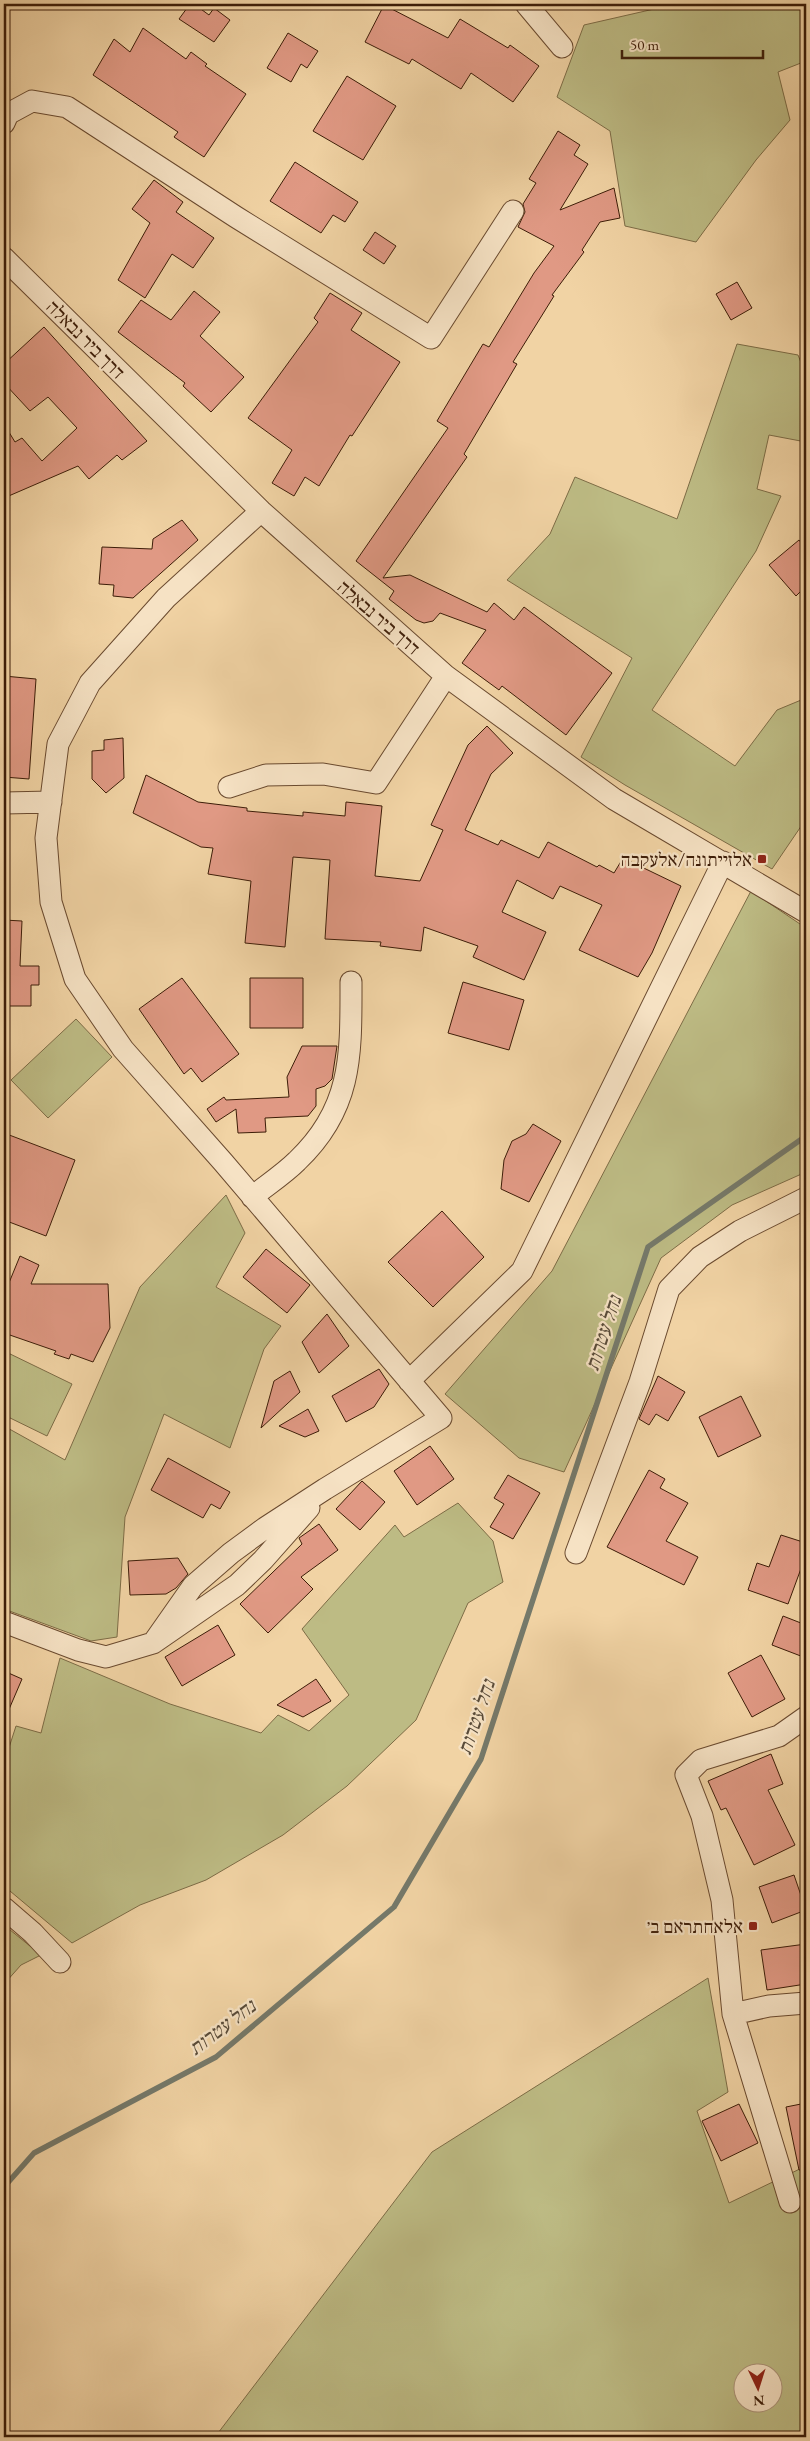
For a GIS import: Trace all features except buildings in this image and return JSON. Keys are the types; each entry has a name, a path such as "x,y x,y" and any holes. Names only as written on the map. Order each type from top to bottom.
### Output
{"street":[{"path":"526,4 562,47"},
{"path":"4,123 8,114 32,101 67,107 236,217 431,338 513,211"},
{"name":"דרך ביר נבאלה","path":"4,258 261,511 446,676 614,799 806,912"},
{"path":"153,1643 193,1586 265,1528 441,1418 123,1049 75,979 50,902 46,838 58,744 90,683 166,598 261,511"},
{"path":"229,786 266,776 323,774 376,782 446,676"},
{"path":"4,803 50,802"},
{"path":"409,1381 509,1286 522,1271 723,862"},
{"path":"252,1197 297,1162 328,1126 344,1090 351,1045 351,982"},
{"path":"576,1553 640,1382 668,1289 700,1256 740,1231 806,1198"},
{"path":"4,1622 78,1650 106,1657 153,1643 237,1585 263,1560 325,1489"},
{"path":"790,2202 733,2014 722,1900 702,1816 686,1774 702,1760 780,1736 806,1717"},
{"path":"4,1908 34,1933 60,1962"},
{"path":"733,2014 769,2006 806,2003"}],"shaded area":[{"path":"676,4 806,4 806,61 778,72 790,120 756,160 696,242 625,226 610,131 557,97 584,25"},
{"path":"737,344 798,355 806,375 806,442 769,435 757,489 781,496 756,551 652,710 735,766 777,710 806,698 806,819 772,869 625,785 581,757 632,658 507,580 550,534 575,477 677,519"},
{"path":"751,891 806,928 806,1172 732,1205 661,1258 564,1472 519,1458 445,1394 552,1271"},
{"path":"76,1019 112,1057 48,1118 11,1080"},
{"path":"226,1195 245,1233 216,1287 281,1326 264,1349 230,1448 164,1414 125,1517 117,1637 91,1641 4,1609 4,1426 65,1460 140,1287"},
{"path":"4,1351 72,1384 47,1436 4,1415"},
{"path":"458,1503 493,1541 503,1582 468,1603 416,1720 347,1786 283,1835 206,1880 140,1905 72,1943 4,1886 4,1763 16,1726 41,1733 60,1658 170,1704 261,1733 278,1715 309,1731 349,1695 302,1629 395,1525 404,1537"},
{"path":"4,1925 41,1955 21,1965 5,1983"},
{"path":"708,1978 728,2092 697,2111 729,2203 806,2166 806,2437 215,2437 432,2152"}],"waterway":[{"name":"נחל עטרות","path":"4,2187 34,2153 216,2057 394,1907 481,1759 648,1247 806,1136"}],"place":[{"name":"אלזייתונה/אלעקבה","path":"762,859"},
{"name":"אלאחתראם ב׳","path":"753,1926"}]}
